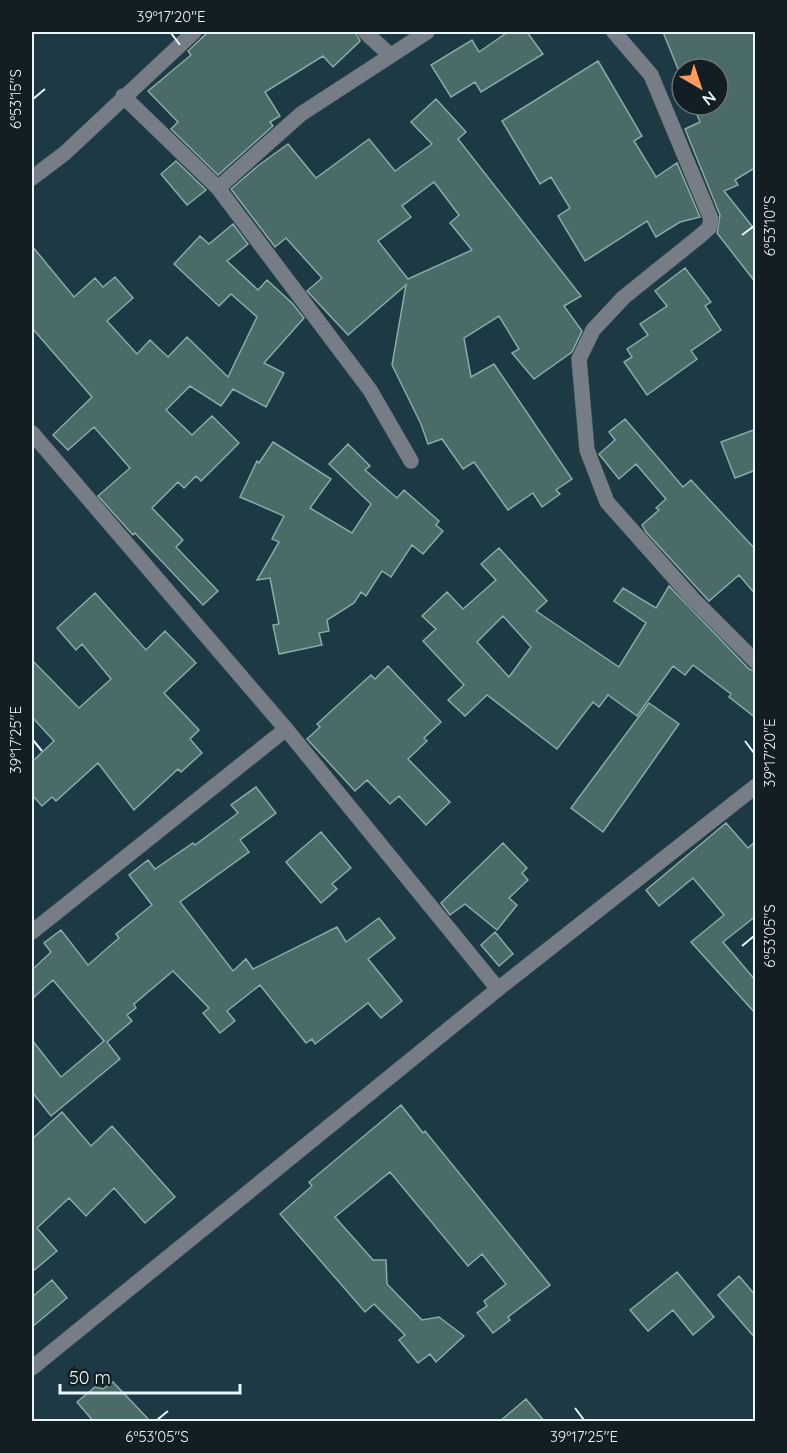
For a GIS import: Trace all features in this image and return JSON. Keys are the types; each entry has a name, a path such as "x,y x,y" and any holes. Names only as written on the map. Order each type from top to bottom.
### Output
{"street":[{"path":"32,178 65,153 123,96 194,32"},
{"path":"365,32 390,55"},
{"path":"218,188 301,114 427,32"},
{"path":"614,32 651,75 711,219 708,228 700,236 647,277 593,330 579,359 587,450 607,502 674,579 756,662"},
{"path":"123,96 218,188 370,390 411,461"},
{"path":"32,433 286,729 498,989"},
{"path":"32,932 286,729"},
{"path":"32,1368 498,989 756,786"}],"building":[{"path":"208,32 355,32 360,41 333,67 323,56 265,92 280,116 270,122 273,126 218,175 171,129 178,122 148,91 191,55 188,51"},
{"path":"508,32 527,32 543,54 481,92 475,82 451,97 431,65 472,40 479,52"},
{"path":"663,32 756,32 756,167 735,180 738,185 724,191 756,231 756,283 717,233 720,215 685,129 700,122 698,117 730,117 730,57 673,57"},
{"path":"598,61 642,136 634,141 656,177 677,163 700,217 680,222 656,237 647,221 585,261 558,216 570,208 551,177 540,184 502,121"},
{"path":"436,99 466,132 458,139 581,296 564,306 582,331 572,352 534,379 512,353 519,349 499,316 464,338 471,377 494,364 572,479 556,490 560,494 542,507 533,493 508,510 474,462 463,469 442,439 428,444 421,424 392,365 406,285 348,335 307,291 322,278 286,238 275,247 231,189 288,144 316,178 369,139 395,171 432,144 411,122","holes":["434,182 459,215 450,223 472,250 408,279 378,241 411,217 402,206"]},
{"path":"176,161 206,190 187,205 161,174"},
{"path":"233,224 248,244 227,261 258,290 267,280 292,303 304,318 264,363 284,373 266,407 233,389 221,406 190,386 166,410 192,435 212,416 239,443 201,481 196,476 184,488 178,482 152,508 183,540 176,547 218,591 203,605 135,533 133,535 98,496 130,468 94,427 68,450 53,435 92,397 32,328 32,246 74,297 95,278 103,287 115,277 133,298 107,321 137,354 150,340 168,357 187,337 228,377 257,317 231,294 219,306 174,264 200,236 209,244"},
{"path":"685,268 711,302 705,306 721,330 691,351 697,359 647,395 624,362 632,357 627,349 648,335 640,324 667,306 655,291"},
{"path":"625,419 683,487 691,480 756,550 756,595 739,575 709,601 646,532 642,525 659,510 656,508 666,499 636,464 619,479 599,454 615,440 609,432"},
{"path":"756,429 756,470 735,478 721,442"},
{"path":"273,442 331,479 310,508 352,533 371,504 329,464 348,444 370,466 365,470 397,498 404,490 439,521 436,525 443,531 423,554 412,545 391,577 382,571 366,596 361,592 354,603 327,620 329,631 319,633 322,645 279,654 273,625 279,624 270,578 257,580 279,542 272,539 284,516 240,497 257,461 259,463"},
{"path":"499,548 547,601 536,611 619,667 646,623 614,601 623,588 656,608 669,586 749,669 756,671 756,718 729,697 731,694 693,665 685,675 673,666 637,716 608,695 599,707 593,702 557,749 487,695 465,716 448,700 464,685 423,641 436,629 422,616 447,592 463,609 496,580 481,564","holes":["503,616 531,647 509,677 477,642"]},
{"path":"95,593 146,650 165,631 196,663 164,693 199,730 190,739 202,753 181,772 178,769 134,810 98,763 56,801 52,797 42,806 32,795 32,762 54,741 32,717 32,660 79,708 111,679 82,644 76,650 57,628"},
{"path":"388,666 441,722 424,738 427,741 408,759 450,802 426,825 399,796 390,804 367,780 355,791 307,739 320,727 317,724 341,702 371,675 375,679"},
{"path":"649,703 679,724 603,832 571,808"},
{"path":"256,787 276,813 240,840 249,852 180,902 233,971 246,959 253,969 337,927 346,942 379,918 395,938 368,959 402,1001 381,1018 368,1003 315,1044 312,1039 306,1043 260,985 227,1011 235,1021 220,1033 203,1013 209,1008 173,971 134,1004 136,1008 127,1015 132,1021 107,1042 120,1059 51,1116 32,1092 32,1040 61,1077 104,1041 53,980 32,999 32,970 51,952 44,943 61,930 88,965 119,938 116,934 152,905 129,875 148,860 155,869 193,843 195,845 238,813 231,805"},
{"path":"726,823 748,848 756,841 756,916 723,942 756,981 756,1014 691,942 724,915 693,878 659,906 646,890"},
{"path":"321,832 351,868 332,884 337,889 321,903 286,862"},
{"path":"503,843 527,868 522,873 528,880 509,898 517,905 497,930 465,904 450,915 441,903"},
{"path":"495,932 513,954 499,966 481,945"},
{"path":"401,1105 423,1133 425,1131 550,1285 508,1317 510,1320 493,1333 477,1313 487,1306 484,1301 506,1284 482,1254 468,1266 390,1172 335,1217 373,1260 386,1260 387,1284 422,1320 439,1317 464,1336 436,1362 430,1354 418,1363 399,1340 405,1335 374,1304 365,1312 280,1214 312,1186 309,1182"},
{"path":"62,1112 91,1146 112,1126 175,1197 145,1223 114,1188 86,1216 69,1198 37,1228 57,1251 32,1272 32,1139"},
{"path":"677,1272 714,1317 693,1335 673,1310 648,1331 630,1310"},
{"path":"739,1276 756,1296 756,1339 718,1295"},
{"path":"52,1280 67,1298 32,1327 32,1297"},
{"path":"113,1382 151,1422 94,1422 77,1402 95,1387 103,1389"},
{"path":"526,1399 545,1422 499,1422"}]}
